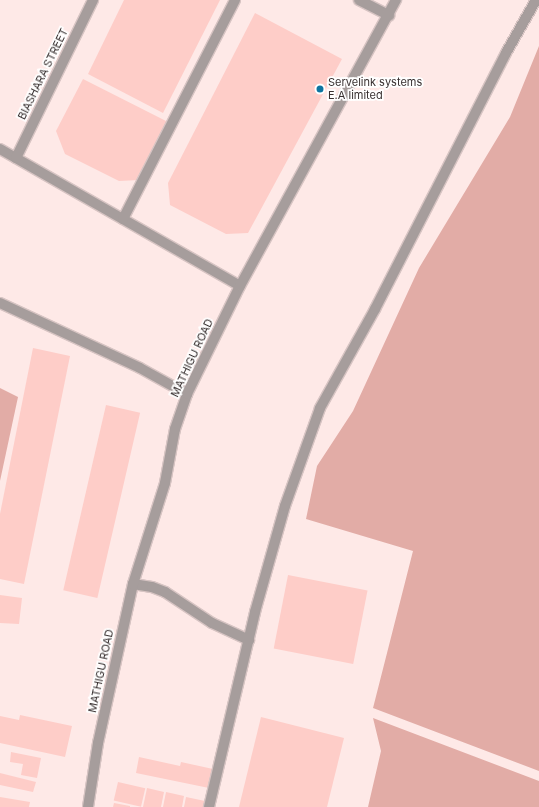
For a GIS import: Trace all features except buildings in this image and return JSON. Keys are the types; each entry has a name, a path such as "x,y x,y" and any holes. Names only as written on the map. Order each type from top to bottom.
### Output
{"street":[{"name":"BIASHARA STREET","path":"16,158 93,0"},
{"path":"123,219 236,0"},
{"path":"359,0 389,15"},
{"name":"MATHIGU ROAD","path":"88,807 98,743 133,584 165,483 175,429 187,394 240,286 396,0"},
{"path":"209,807 249,640 285,506 320,408 375,309 506,53 536,0"},
{"path":"0,150 240,286"},
{"path":"0,303 140,368 187,394"},
{"path":"133,584 152,586 165,592 212,623 249,640"}],"shaded area":[{"path":"539,46 539,771 373,708 413,551 306,519 317,466 353,411 419,268 510,117"},
{"path":"0,388 18,397 0,481"},
{"path":"373,718 539,781 539,807 368,807 381,751"}],"place":[{"name":"Servelink systems E.A limited","path":"320,89"}]}
